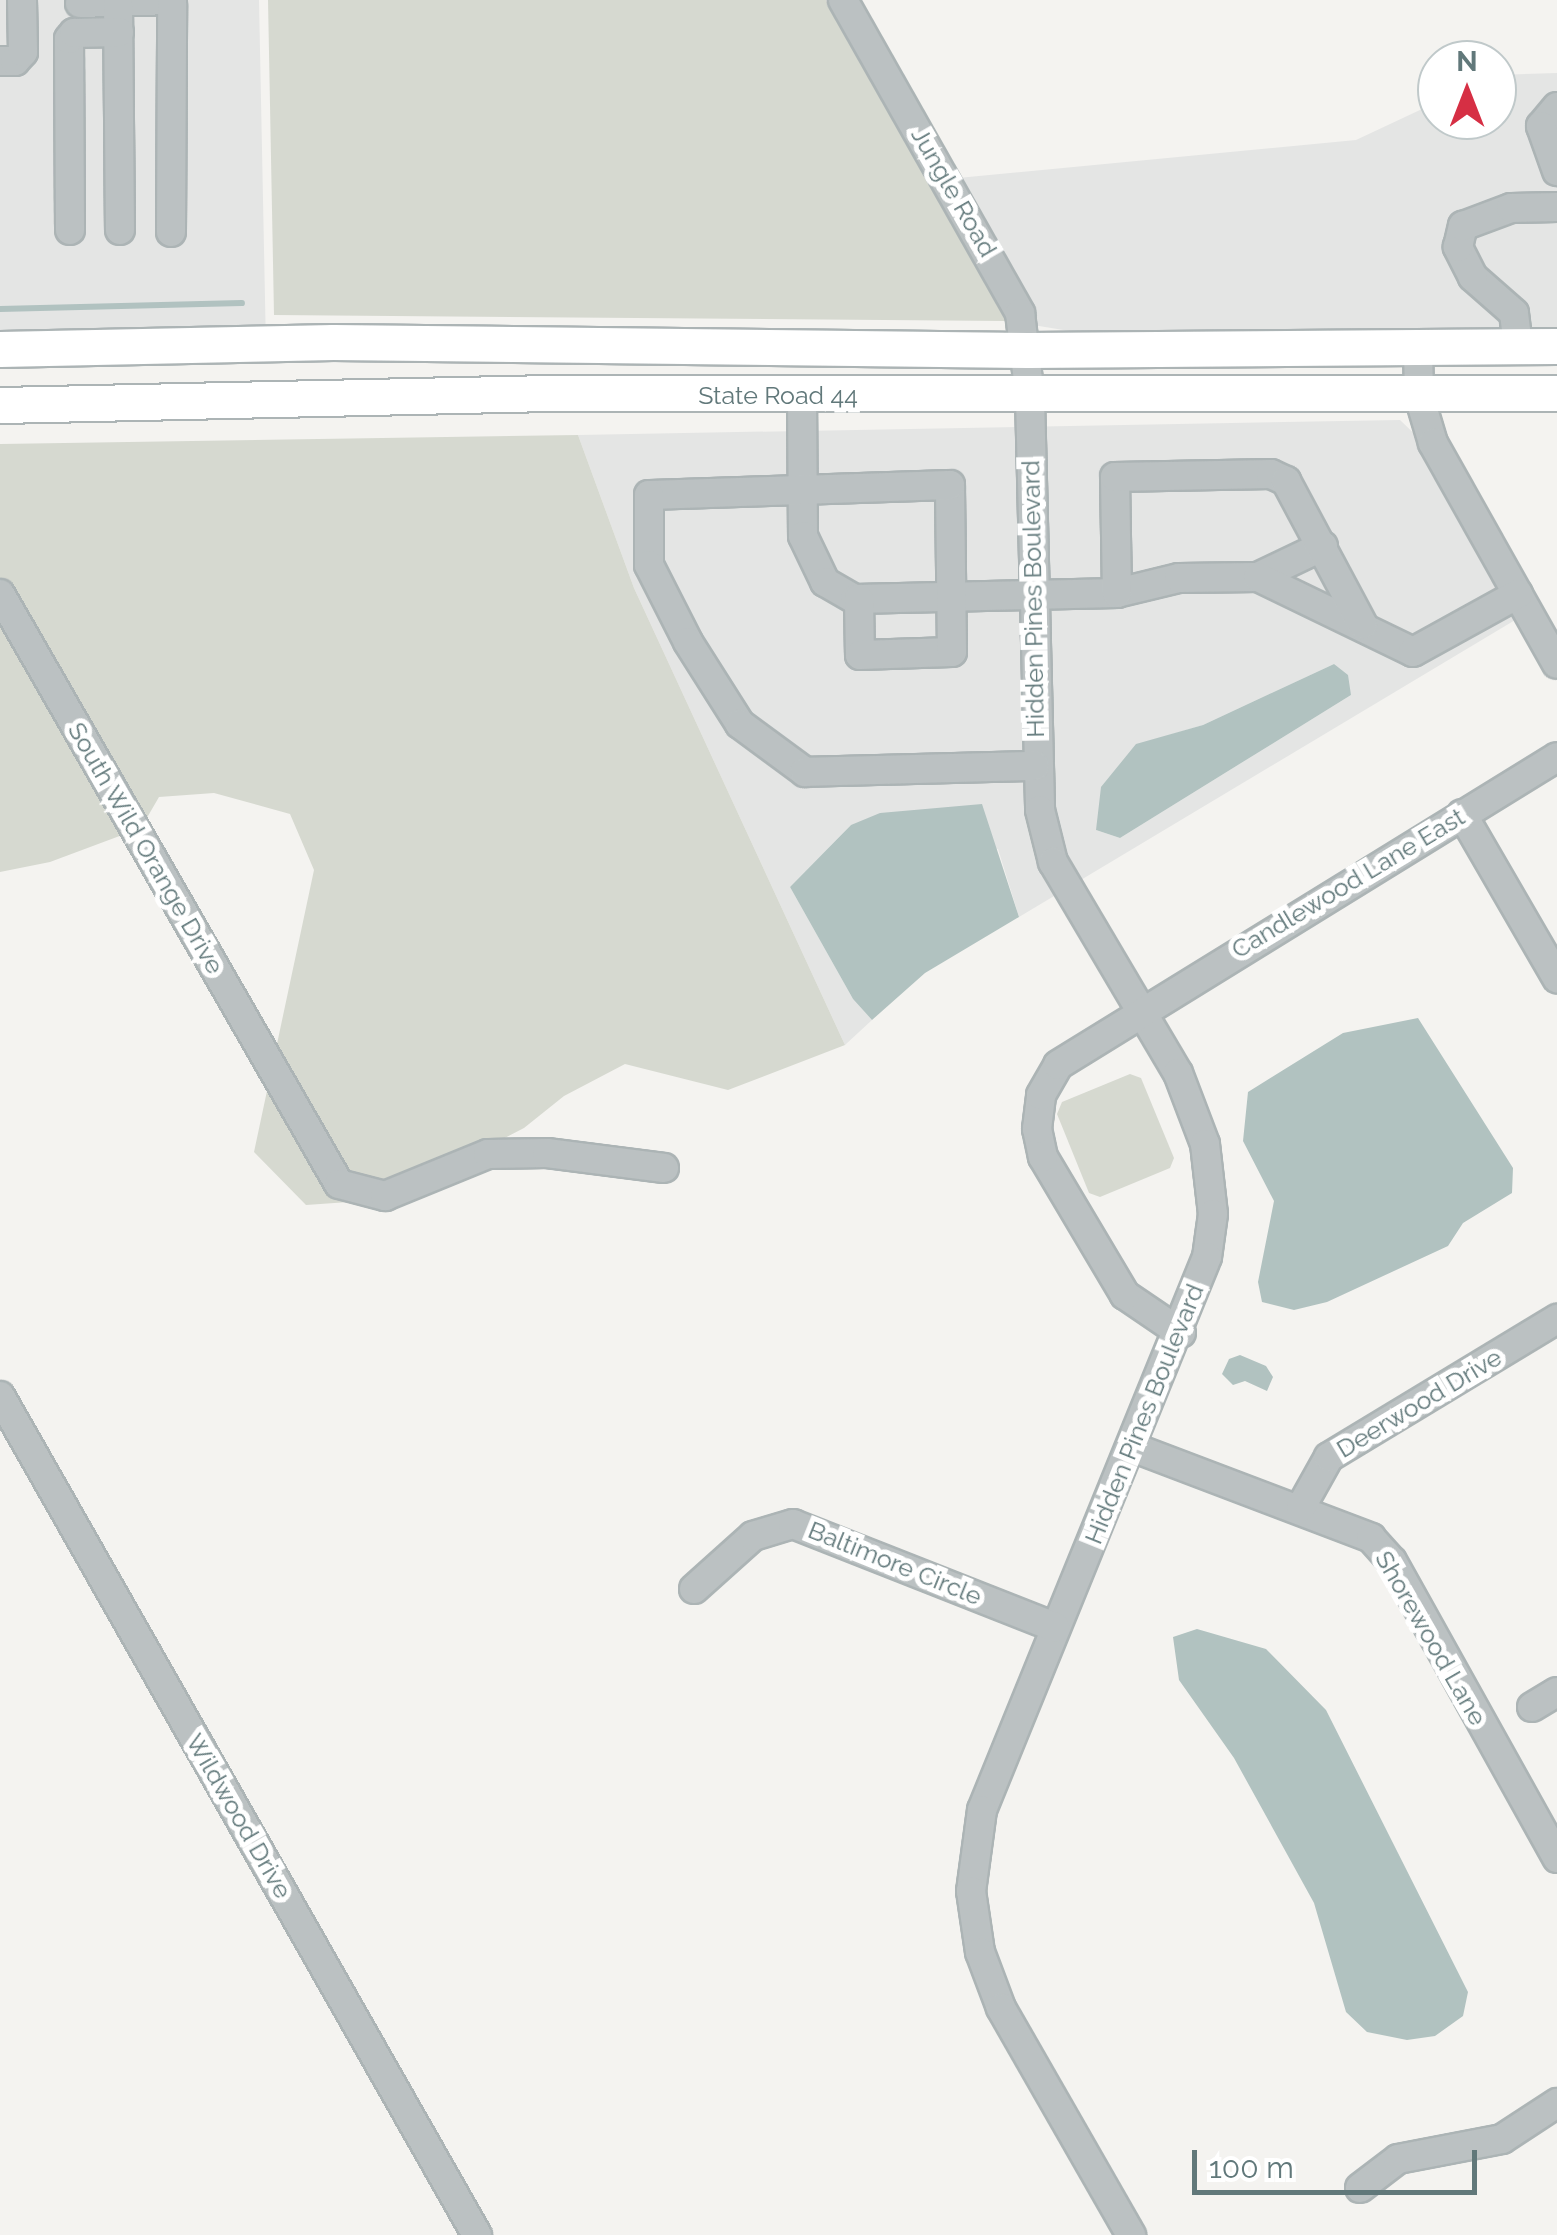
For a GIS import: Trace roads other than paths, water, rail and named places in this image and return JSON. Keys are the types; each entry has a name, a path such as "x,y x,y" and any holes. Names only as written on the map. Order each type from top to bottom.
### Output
{"main road":[{"name":"State Road 44","path":"0,349 316,343 1028,350 1557,346"},
{"name":"State Road 44","path":"0,405 802,394 1419,396 1557,392"}],"street":[{"path":"0,61 15,61 23,52 22,0"},
{"name":"Jungle Road","path":"843,0 1007,283 1028,350 1030,396"},
{"path":"72,1 118,18"},
{"path":"70,230 69,39 74,33 172,2 171,232"},
{"path":"118,18 120,230"},
{"path":"1557,107 1542,126 1557,171"},
{"path":"1518,346 1514,313 1473,278 1458,248 1464,226 1510,208 1557,207"},
{"path":"0,366 316,343"},
{"path":"1418,348 1419,396 1432,443 1557,664"},
{"path":"802,394 802,536 812,564 825,582 859,600 1117,593 1179,578 1258,576 1323,546"},
{"name":"Hidden Pines Boulevard","path":"1030,396 1035,766 1053,862 1178,1073 1205,1144 1213,1214 1207,1257 1181,1332 1054,1627 982,1810 971,1892 980,1952 1001,2008 1130,2235"},
{"path":"1117,593 1115,478 1279,476 1323,546 1363,625"},
{"path":"859,600 860,654 952,652 950,485 649,495 649,566 740,724 805,772 1035,766"},
{"path":"1258,576 1363,625 1400,647 1424,650 1518,594"},
{"name":"South Wild Orange Drive","path":"0,594 340,1184 368,1196 385,1196 488,1154 547,1153 664,1168"},
{"name":"Candlewood Lane East","path":"1181,1332 1159,1324 1125,1295 1043,1157 1037,1130 1041,1095 1058,1065 1139,1009 1557,757"},
{"path":"1462,814 1557,978"},
{"name":"Deerwood Drive","path":"1301,1507 1329,1457 1557,1319"},
{"name":"Wildwood Drive","path":"0,1396 477,2235"},
{"name":"Shorewood Lane","path":"1132,1446 1301,1507 1371,1538 1392,1561 1557,1858"},
{"name":"Baltimore Circle","path":"694,1589 753,1536 793,1524 1054,1627"},
{"path":"1532,1707 1557,1692"},
{"path":"1360,2188 1398,2159 1502,2139 1557,2104"}],"waterway":[{"path":"0,309 242,303"}]}
